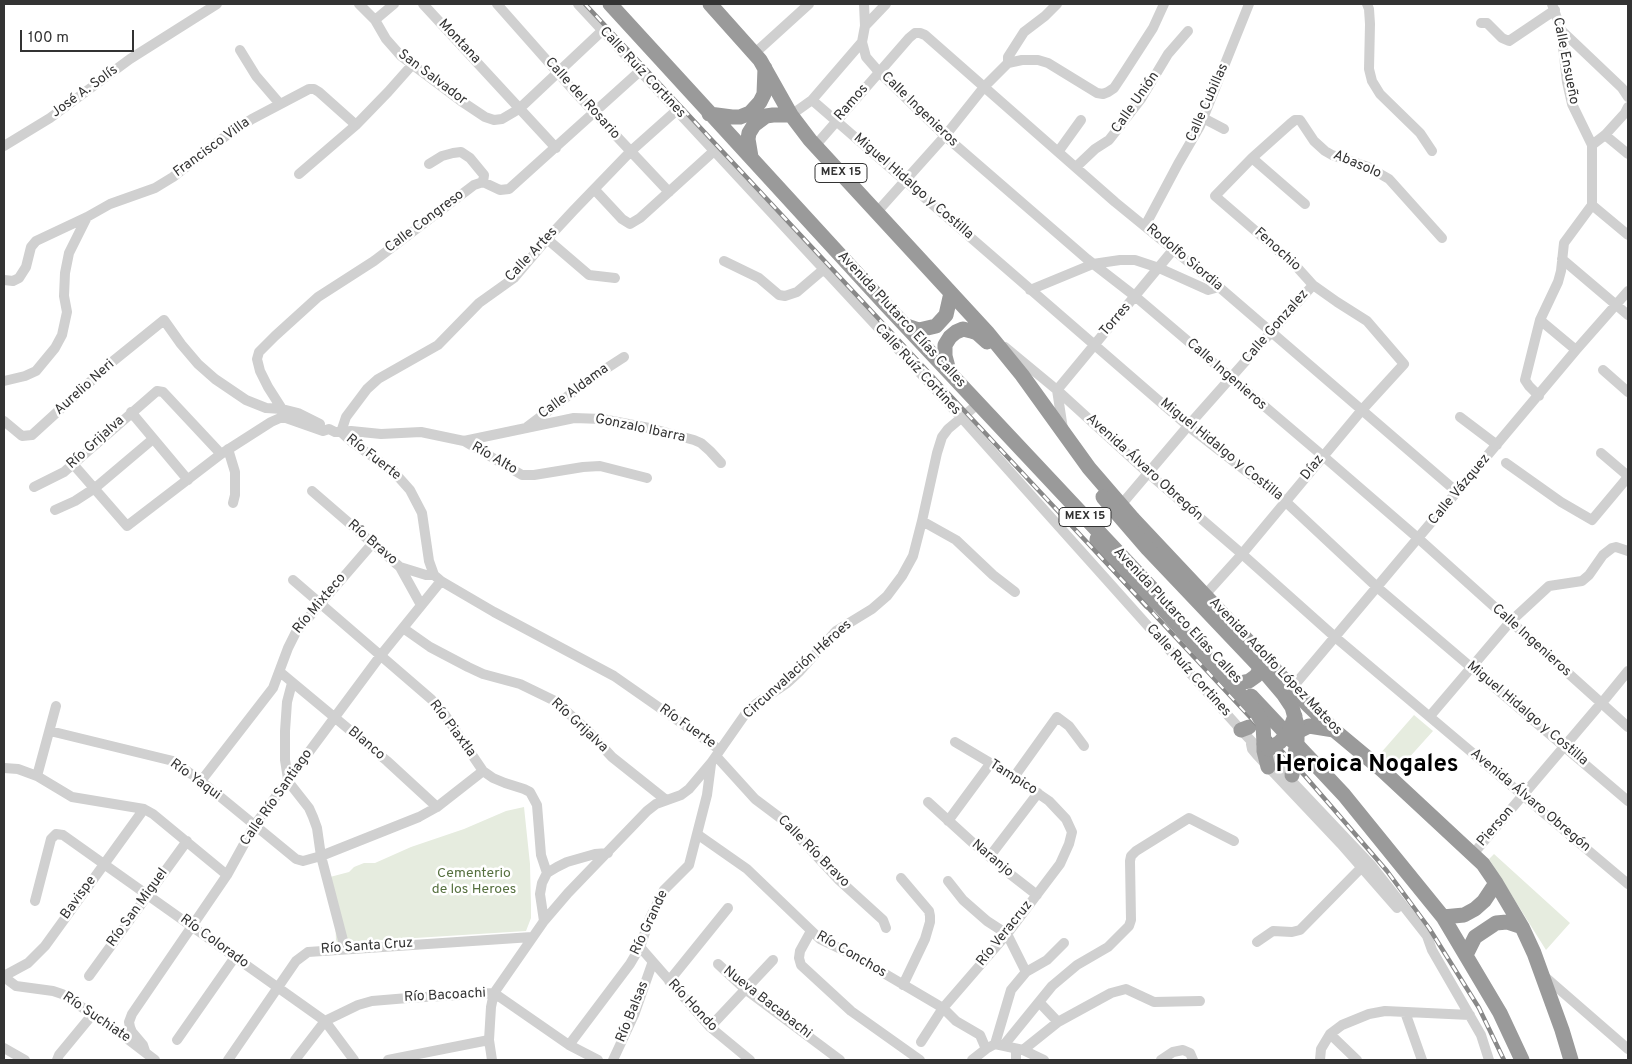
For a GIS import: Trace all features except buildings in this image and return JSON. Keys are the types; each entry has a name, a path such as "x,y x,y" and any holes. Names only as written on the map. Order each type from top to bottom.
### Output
{"highway":[{"name":"Avenida Plutarco Elías Calles","path":"610,4 709,114 1240,683 1258,736 1291,740 1344,795 1443,917 1500,1014 1522,1060"},
{"name":"Avenida Álvaro Obregón","path":"710,4 755,53 792,115 815,146 987,332"},
{"path":"751,157 748,139 754,117 764,94 765,68"},
{"path":"709,114 732,117 792,115"},
{"path":"907,326 918,330 936,326 946,314 951,293"},
{"path":"949,372 945,356 945,345 956,332 962,330 971,331 977,333 996,350 1024,384 1039,398"},
{"name":"Avenida Adolfo López Mateos","path":"987,332 1039,398 1089,468 1204,596 1334,730 1382,770 1483,864 1496,882 1522,927 1542,975 1571,1060"},
{"path":"1089,468 1094,484 1103,497 1151,552 1276,684 1292,706 1295,716 1297,740 1292,777"},
{"path":"1097,530 1104,543 1246,699 1268,767"},
{"path":"1097,530 1096,544 1118,569 1290,751 1303,764 1313,769 1379,842 1451,940 1488,1003 1515,1060"},
{"path":"1240,683 1249,681 1256,676 1262,666 1262,657"},
{"path":"1258,736 1285,717 1298,714 1310,706"},
{"path":"1258,736 1280,742 1289,732 1295,716"},
{"path":"1291,740 1299,731 1309,726 1334,730"},
{"path":"1443,917 1464,915 1475,909 1484,901 1496,882"},
{"path":"1466,955 1475,937 1496,923 1507,922 1522,927"}],"street":[{"name":"José A. Solís","path":"4,146 50,118 130,59 217,4"},
{"name":"San Salvador","path":"359,4 375,20 393,48 412,65 485,117 494,120 502,119 519,109"},
{"path":"375,20 394,4"},
{"name":"Montana","path":"423,4 556,148"},
{"name":"Calle del Rosario","path":"497,4 594,113 669,192"},
{"name":"Calle Ruíz Cortines","path":"578,4 1258,736 1388,886 1427,936 1432,950"},
{"path":"755,53 810,4"},
{"path":"792,115 812,100 862,42 865,26 864,4"},
{"path":"865,26 882,8 870,4"},
{"path":"1008,63 1008,56 1024,32 1046,16 1057,4"},
{"path":"877,212 945,136 984,87 1008,63 1022,60 1038,60 1048,63 1097,93 1103,94 1114,88 1153,28 1164,4"},
{"name":"Calle Cubillas","path":"1146,226 1204,118 1250,4"},
{"path":"1367,4 1370,24 1370,69 1372,81 1380,94 1420,133 1432,151"},
{"path":"1481,23 1487,23 1502,38 1509,40 1554,7"},
{"name":"Calle Ensueño","path":"1554,7 1561,30 1567,82 1572,104 1592,145 1592,205"},
{"path":"519,109 603,30"},
{"path":"1561,30 1622,88 1628,98"},
{"name":"Calle Unión","path":"1076,167 1094,149 1109,140 1141,99 1168,54 1188,31"},
{"name":"Rodolfo Siordia","path":"909,38 915,33 920,32 925,35 1058,152 1457,492"},
{"name":"Ramos","path":"815,146 909,38"},
{"name":"Calle Ingenieros","path":"862,42 866,57 879,72 945,136 1323,456 1419,539 1599,706 1628,726"},
{"path":"240,50 256,76 280,104"},
{"path":"299,174 356,125 412,65"},
{"path":"429,164 442,156 453,152 461,152 470,158 484,174 483,182 500,190 509,189 640,71"},
{"name":"Francisco Villa","path":"4,280 13,281 19,278 26,267 31,247 36,241 122,199 156,188 227,135 309,89 314,89 356,125"},
{"name":"Miguel Hidalgo y Costilla","path":"812,100 1188,426 1286,502 1378,588 1628,801"},
{"path":"1592,145 1605,135 1628,107"},
{"name":"Calle Artes","path":"341,432 346,417 367,389 378,379 438,344 473,308 514,278 547,239 631,151 677,110"},
{"path":"1204,118 1224,129"},
{"path":"1058,152 1081,120"},
{"name":"Abasolo","path":"1252,158 1295,120 1300,120 1314,141 1325,151 1368,167 1389,179 1442,238"},
{"path":"1605,135 1628,154"},
{"path":"595,190 622,219 630,224 640,218 714,150"},
{"path":"1252,158 1305,204"},
{"name":"Fenochio","path":"1252,158 1215,196 1295,265 1313,285 1367,321 1404,364"},
{"name":"Calle Congreso","path":"282,409 260,371 257,359 259,352 318,297 374,261 474,185 483,182"},
{"path":"1539,396 1525,380 1540,320 1558,282 1564,243 1592,205 1628,235"},
{"path":"4,381 36,371 43,365 62,335 67,312 64,296 65,273 69,253 87,217"},
{"path":"547,239 589,275 615,278"},
{"name":"Torres","path":"1057,390 1173,250"},
{"path":"1562,259 1628,315"},
{"path":"1030,290 1094,264 1120,260 1135,260 1159,268 1208,290 1218,288"},
{"path":"724,261 759,278 779,295 785,296 797,292 824,269"},
{"name":"Calle Gonzalez","path":"1122,505 1188,426 1313,285"},
{"name":"Calle Vázquez","path":"1292,688 1378,588 1576,350 1628,292"},
{"name":"Aurelio Neri","path":"4,421 22,436 32,435 112,362 164,320 181,344 215,379 246,400 266,408 282,409"},
{"path":"1540,320 1576,350"},
{"name":"Avenida Álvaro Obregón","path":"987,332 1057,390 1148,473 1335,637 1627,881"},
{"name":"Calle Aldama","path":"524,429 593,377 624,357"},
{"name":"Díaz","path":"1204,596 1404,364"},
{"path":"1603,370 1628,392"},
{"name":"Río Grijalva","path":"34,487 55,477 73,464 153,393 160,390 199,432 224,452"},
{"path":"1057,390 1063,431"},
{"name":"Circunvalación Héroes","path":"492,1060 489,1040 491,1007 494,994 544,921 647,810 656,804 681,795 689,789 716,757 746,713 787,683 836,631 872,609 887,596 902,576 913,556 942,437 961,417 979,403"},
{"path":"282,409 298,413 329,428"},
{"path":"131,412 188,480"},
{"path":"1460,417 1498,445"},
{"name":"Río Fuerte","path":"95,488 127,526 224,452 280,418 293,420 323,431 329,428 335,432 341,432 394,472 410,490 422,513 429,561 437,578 494,612 614,676 716,757"},
{"name":"Gonzalo Ibarra","path":"464,441 574,418 612,420 694,440 701,443 720,463"},
{"name":"Río Alto","path":"341,432 381,434 421,432 464,441 522,475 534,475 592,466 606,467 647,478"},
{"path":"55,510 75,501 95,488 153,439"},
{"path":"224,452 235,477 233,503"},
{"path":"1506,463 1556,499 1592,520 1628,476 1601,453"},
{"path":"73,464 95,488"},
{"name":"Río Bravo","path":"312,491 400,567 421,606"},
{"path":"922,521 956,540 993,575 1016,592"},
{"name":"Río Mixteco","path":"201,781 274,688 292,639 372,544"},
{"path":"1430,716 1510,622 1549,586 1582,581 1608,550 1616,547 1628,551"},
{"path":"400,567 437,578"},
{"name":"Calle Río Santiago","path":"145,1051 130,1027 129,1022 132,1014 227,875 254,826 334,717 421,606 437,578"},
{"name":"Río Piaxtla","path":"293,580 431,699 445,714 483,771 493,778 524,788 530,792 537,806 541,855 547,873"},
{"name":"Río Grijalva","path":"403,628 430,647 468,667 483,674 520,684 555,701 587,730 612,757 666,800"},
{"name":"Pierson","path":"1473,854 1628,671"},
{"name":"Blanco","path":"280,672 437,807"},
{"path":"292,683 287,702 284,731 288,779 309,808 317,828 321,856 345,948"},
{"path":"37,776 56,706"},
{"path":"1014,777 1057,717 1069,726 1084,746"},
{"name":"Río Yaqui","path":"50,731 173,761 201,781 296,859 303,861 321,856 419,817 437,807 483,771"},
{"name":"Tampico","path":"955,742 1038,793 1049,801 1066,819"},
{"name":"Río Grande","path":"569,1044 622,977 640,947 650,918 664,890 689,865 716,757"},
{"name":"Calle Río Bravo","path":"716,757 755,799 783,820 838,880 883,920 886,928"},
{"path":"948,821 990,764"},
{"name":"Calle Ruíz Cortines","path":"1268,767 1362,867 1432,950 1481,1035 1489,1060"},
{"path":"4,768 18,769 37,776 72,797 144,809 187,841 227,875"},
{"path":"990,856 1038,793"},
{"name":"Naranjo","path":"928,802 1010,874 1037,894"},
{"name":"Bavispe","path":"4,976 28,963 36,956 144,809"},
{"path":"972,1060 995,1046 1052,986 1077,966 1108,946 1129,926 1131,920 1130,861 1136,851 1188,818 1234,841"},
{"name":"Río Veracruz","path":"921,1042 943,1008 1007,934 1060,864 1067,850 1072,832 1066,819"},
{"name":"Río Colorado","path":"35,901 51,839 56,834 63,835 325,1020 354,1060"},
{"name":"Río Conchos","path":"698,834 747,870 811,931 826,942 853,955 943,1008 956,1021 995,1046"},
{"name":"Río San Miguel","path":"89,976 187,841"},
{"path":"544,921 540,894 542,883 547,873 573,860 595,854 608,853"},
{"path":"1257,942 1273,930 1292,932 1300,930 1362,867"},
{"path":"901,878 929,911 930,916 925,939 903,985"},
{"path":"948,881 963,900 987,921 1007,934 1026,972"},
{"path":"669,981 728,908"},
{"path":"811,931 802,946 799,958 804,968 851,1011 920,1060"},
{"name":"Río Santa Cruz","path":"228,1060 296,962 308,952 345,948 532,937"},
{"path":"995,1046 1008,995 1026,972 1047,960 1064,942"},
{"name":"Río Hondo","path":"640,947 652,964 710,1027 750,1060"},
{"path":"177,1040 235,957"},
{"path":"710,1027 773,960"},
{"name":"Río Balsas","path":"613,1060 634,1014 652,964"},
{"name":"Nueva Bacabachi","path":"718,964 745,989 840,1060"},
{"path":"1542,975 1628,1049"},
{"name":"Río Suchiate","path":"4,976 16,986 58,992 145,1051 155,1060"},
{"path":"1016,1060 1020,1050 1058,1022 1111,993 1126,989 1154,1002 1200,1001"},
{"name":"Río Bacoachi","path":"295,1060 325,1020 358,1005 372,1001 494,994 569,1044 598,1060"},
{"path":"1038,1002 1058,1022"},
{"path":"1320,1060 1321,1049 1330,1034 1342,1025 1368,1014 1385,1011 1470,1015"},
{"path":"1405,1012 1422,1060"},
{"path":"58,1060 58,1055 92,1015"},
{"path":"1330,1034 1357,1060"},
{"path":"388,1060 489,1040"},
{"path":"995,1046 1020,1050 1044,1060"},
{"path":"4,1048 25,1060"},
{"path":"1161,1060 1173,1052 1183,1050 1190,1053 1193,1060"}],"green space":[{"path":"1414,715 1433,731 1397,771 1379,755"},
{"name":"Cementerio de los Heroes","path":"524,807 530,864 531,906 531,918 526,931 336,943 335,905 330,877 349,872 354,867 364,863 375,863 411,847 464,829 506,811"},
{"path":"1494,854 1570,923 1546,950 1489,859"}],"railway":[{"path":"585,4 1305,776 1387,871 1429,928 1479,1008 1504,1060"}],"district":[{"name":"Heroica Nogales","path":"1367,766"}]}
